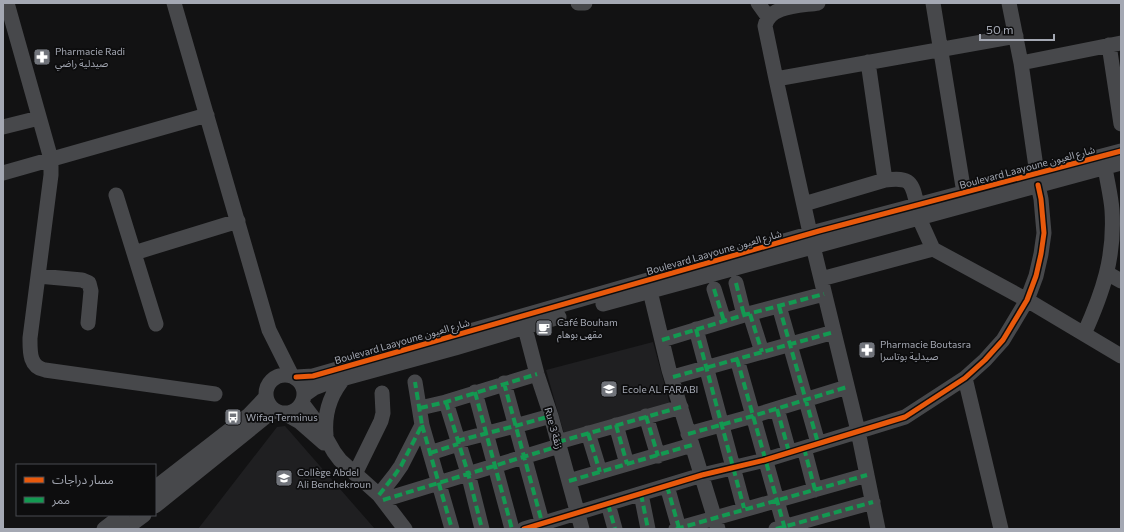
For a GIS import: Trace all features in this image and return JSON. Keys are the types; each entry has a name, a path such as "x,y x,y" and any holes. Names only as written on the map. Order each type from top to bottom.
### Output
{"street":[{"path":"7,3 51,159 51,175 30,338 32,362 37,367 45,370 215,394"},
{"path":"174,3 270,330 293,376 302,385 303,399 326,435 334,452 340,460 381,498 405,529"},
{"path":"578,3 585,3"},
{"path":"758,3 768,17"},
{"path":"818,3 780,10 772,13 768,17 765,26 824,294 858,431 878,529"},
{"path":"933,3 964,193"},
{"path":"524,529 543,527 608,504 702,475 764,460 905,417 965,378 985,360 1003,340 1018,318 1027,300 1038,269 1044,233 1041,199 1021,63 1009,3"},
{"path":"776,79 1016,36"},
{"path":"1021,63 1115,44 1121,124"},
{"path":"868,62 885,180"},
{"path":"3,173 207,115"},
{"path":"3,127 39,118"},
{"name":"Boulevard Laayoune شارع العيون","path":"293,376 313,376 1037,179 1121,151"},
{"name":"Boulevard Laayoune شارع العيون","path":"918,211 964,193 1121,163"},
{"path":"1084,334 1102,292 1116,242 1105,167"},
{"path":"804,204 885,180 899,178 908,182 913,188 918,211 933,249 1027,300 1121,356"},
{"path":"116,195 156,324"},
{"path":"134,252 238,221"},
{"name":"Boulevard Laayoune شارع العيون","path":"303,399 320,385 525,328 650,291 812,240"},
{"path":"821,279 933,249"},
{"path":"1107,274 1121,281"},
{"path":"38,276 82,280 89,283 91,291 88,323"},
{"path":"736,283 762,352"},
{"path":"714,289 724,321"},
{"path":"650,291 669,370 716,523"},
{"path":"662,340 747,314 824,294"},
{"path":"780,306 806,399 815,490"},
{"name":"Rue 3 زنقة","path":"525,328 582,529"},
{"path":"696,329 744,508"},
{"path":"270,330 275,377"},
{"path":"672,377 834,332"},
{"path":"737,360 764,460 777,500 782,528 873,502"},
{"path":"293,376 282,374 270,381 266,388 268,404 300,422 334,452"},
{"path":"420,408 446,402 537,374"},
{"path":"326,435 325,418 328,404 340,383 345,378"},
{"path":"965,378 1001,529"},
{"path":"415,382 422,425 452,529"},
{"path":"504,383 543,527"},
{"path":"569,481 658,456 721,425 848,387"},
{"path":"475,392 512,529"},
{"path":"355,474 381,421 383,407 382,393"},
{"path":"156,487 249,414 266,397"},
{"path":"156,505 279,411 291,412 298,408 303,399"},
{"path":"446,402 468,473 482,529"},
{"path":"381,498 438,483 524,457 588,432 681,407"},
{"path":"777,409 789,452"},
{"path":"430,453 487,433 551,416"},
{"path":"646,416 658,456"},
{"path":"381,498 409,452 422,425"},
{"path":"616,425 627,464"},
{"path":"588,432 600,472"},
{"path":"668,486 677,529 716,523 744,508 867,475"},
{"path":"641,494 648,529"},
{"path":"608,504 615,529"},
{"path":"104,529 121,516"},
{"path":"125,529 143,516"}],"shaded area":[{"name":"Ecole AL FARABI","path":"653,342 671,408 565,437 546,370"},
{"name":"Collège Abdel Ali Benchekroun","path":"285,426 375,529 198,529 277,427"}],"marked path":[{"path":"736,283 744,315"},
{"path":"714,289 724,321"},
{"path":"662,340 744,315 824,294"},
{"path":"779,306 818,443"},
{"path":"750,314 762,352"},
{"path":"696,329 744,508"},
{"path":"673,377 834,332"},
{"path":"737,359 785,529"},
{"path":"420,408 446,402 537,374"},
{"path":"379,495 401,466 422,425 415,382"},
{"path":"504,383 543,526"},
{"path":"688,434 847,387"},
{"path":"475,392 512,529"},
{"path":"446,402 468,473 482,529"},
{"path":"558,442 681,407"},
{"path":"777,409 789,452"},
{"path":"457,441 551,416"},
{"path":"646,416 658,456"},
{"path":"422,425 452,529"},
{"path":"616,425 627,464"},
{"path":"588,433 600,472"},
{"path":"430,453 458,444"},
{"path":"569,481 692,445"},
{"path":"383,500 559,446"},
{"path":"804,448 815,490"},
{"path":"676,529 867,475"},
{"path":"667,486 679,528"},
{"path":"641,494 648,529"},
{"path":"776,529 873,502"},
{"path":"608,504 615,529"}],"cycle path":[{"path":"296,377 313,376 819,231 1121,151"},
{"path":"524,529 702,475 765,460 905,417 965,378 985,360 1003,340 1027,300 1036,276 1044,233 1041,199 1038,185"}],"place":[{"name":"Pharmacie Radi صيدلية راضي","path":"42,57"},
{"name":"Café Bouham مقهى بوهام","path":"544,328"},
{"name":"Pharmacie Boutasra صيدلية بوتاسرا","path":"867,350"},
{"name":"Ecole AL FARABI","path":"609,389"},
{"name":"Wifaq Terminus","path":"233,417"},
{"name":"Collège Abdel Ali Benchekroun","path":"284,478"}]}
